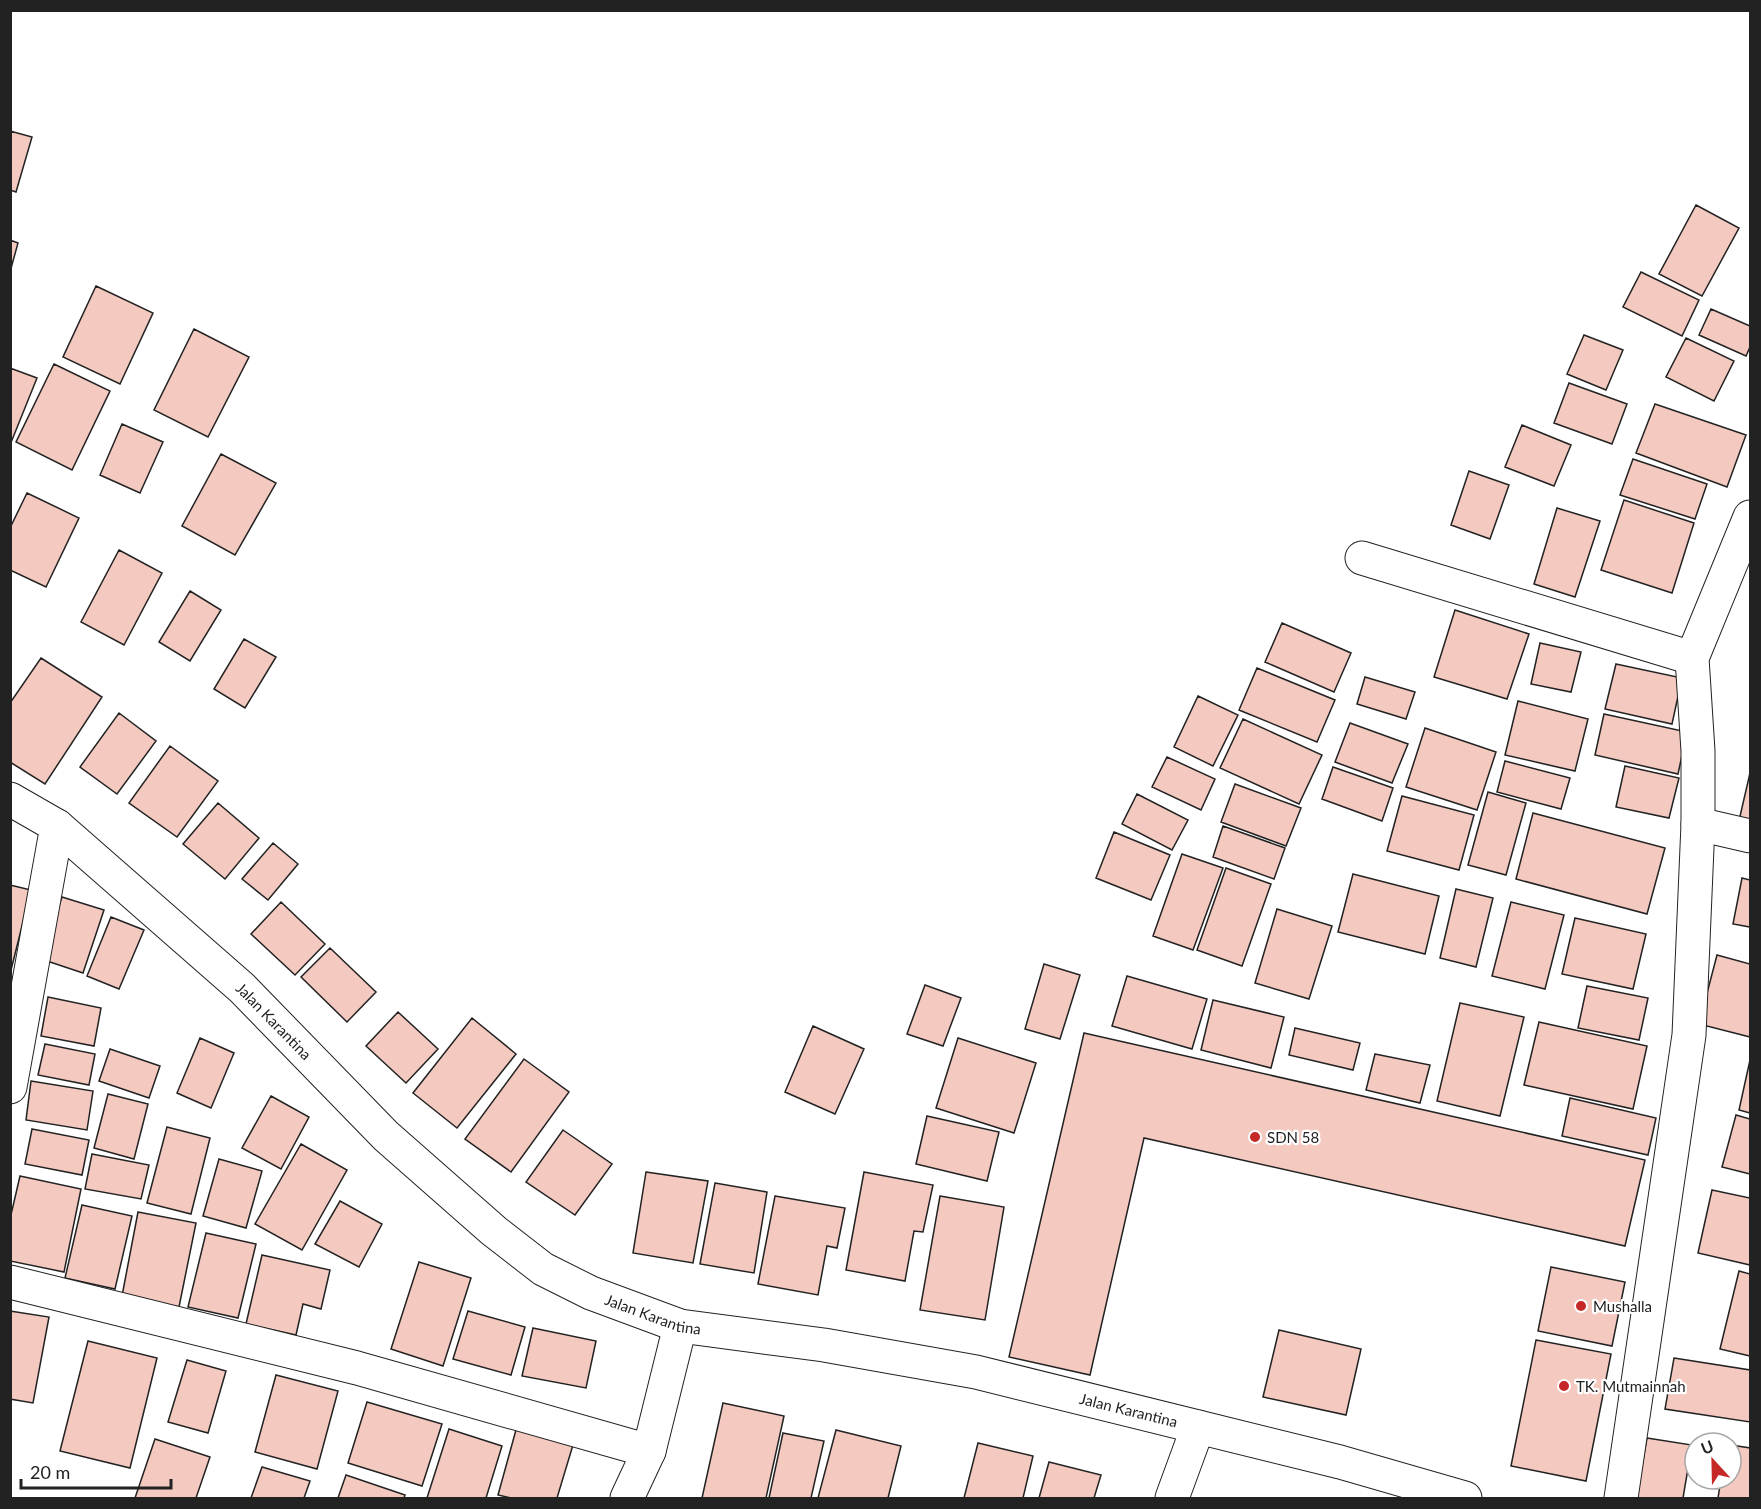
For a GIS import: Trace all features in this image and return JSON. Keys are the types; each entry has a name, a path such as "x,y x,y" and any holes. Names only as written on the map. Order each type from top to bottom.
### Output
{"street":[{"path":"1620,1498 1689,1035 1698,824 1698,751 1692,658 1750,517"},
{"path":"1362,558 1692,658"},
{"name":"Jalan Karantina","path":"10,799 57,825 242,988 386,1136 494,1231 543,1269 591,1293 680,1326 825,1345 976,1372 1340,1462 1465,1498"},
{"path":"1698,824 1750,836"},
{"path":"10,1087 57,825"},
{"path":"10,1282 357,1368 649,1450"},
{"path":"627,1498 649,1450 680,1326"},
{"path":"1172,1498 1198,1427"}],"building":[{"path":"10,131 32,137 16,192 10,190"},
{"path":"1696,205 1739,228 1702,296 1659,274"},
{"path":"10,240 18,243 10,272"},
{"path":"1641,272 1699,300 1682,336 1623,307"},
{"path":"96,286 153,313 120,384 63,357"},
{"path":"1711,309 1750,326 1750,347 1746,356 1699,335"},
{"path":"194,329 249,357 208,437 154,410"},
{"path":"1584,335 1623,350 1606,390 1567,374"},
{"path":"1686,338 1734,361 1714,401 1666,377"},
{"path":"54,364 110,391 72,470 16,442"},
{"path":"10,368 37,378 10,445"},
{"path":"1569,383 1627,404 1612,444 1554,423"},
{"path":"1655,404 1746,435 1727,487 1636,453"},
{"path":"122,424 163,442 140,493 100,475"},
{"path":"1522,425 1571,445 1554,486 1505,467"},
{"path":"221,454 276,483 235,555 182,526"},
{"path":"1633,459 1707,484 1695,519 1620,495"},
{"path":"1469,471 1509,485 1490,539 1451,525"},
{"path":"27,493 79,518 46,587 10,570 10,528"},
{"path":"1624,500 1694,523 1672,593 1601,570"},
{"path":"1557,508 1600,521 1575,597 1534,584"},
{"path":"119,550 162,573 124,645 81,622"},
{"path":"190,591 221,610 190,661 159,642"},
{"path":"1455,610 1529,634 1507,699 1434,677"},
{"path":"1282,623 1351,653 1334,692 1265,662"},
{"path":"244,639 276,657 245,708 214,689"},
{"path":"1540,643 1581,652 1571,692 1531,684"},
{"path":"41,658 102,697 45,784 10,762 10,703"},
{"path":"1616,664 1682,678 1672,724 1605,709"},
{"path":"1257,668 1335,700 1317,742 1239,710"},
{"path":"1365,677 1415,692 1406,719 1357,704"},
{"path":"1198,696 1238,715 1213,766 1174,747"},
{"path":"1518,701 1588,719 1575,771 1505,755"},
{"path":"119,713 156,741 117,794 80,767"},
{"path":"1604,714 1687,732 1678,774 1595,755"},
{"path":"1243,719 1322,755 1299,804 1220,768"},
{"path":"1350,723 1408,744 1392,783 1335,762"},
{"path":"1425,728 1496,752 1477,810 1406,787"},
{"path":"170,746 218,781 177,837 129,803"},
{"path":"1167,757 1215,779 1201,810 1152,787"},
{"path":"1505,761 1570,778 1561,809 1497,792"},
{"path":"1625,766 1679,778 1669,818 1616,807"},
{"path":"1333,767 1393,788 1382,821 1322,799"},
{"path":"1750,773 1750,828 1738,825"},
{"path":"1235,784 1301,808 1286,846 1221,822"},
{"path":"1488,792 1526,803 1506,875 1468,865"},
{"path":"1137,794 1188,820 1172,850 1122,824"},
{"path":"1402,796 1474,815 1459,870 1387,851"},
{"path":"218,803 259,838 225,879 183,844"},
{"path":"1533,813 1665,848 1647,914 1516,879"},
{"path":"1223,826 1285,848 1274,879 1213,857"},
{"path":"1114,832 1170,855 1151,900 1096,878"},
{"path":"273,843 298,864 268,900 242,879"},
{"path":"1182,854 1223,868 1193,950 1153,936"},
{"path":"1226,868 1271,884 1242,966 1197,950"},
{"path":"1353,874 1439,896 1425,954 1338,932"},
{"path":"1742,878 1750,880 1750,927 1733,924"},
{"path":"10,885 31,890 10,974"},
{"path":"1456,889 1493,898 1476,967 1440,958"},
{"path":"62,897 104,910 83,973 41,959"},
{"path":"281,902 325,944 295,975 251,934"},
{"path":"1511,902 1564,915 1545,989 1492,976"},
{"path":"1277,909 1332,926 1309,999 1255,983"},
{"path":"111,917 144,930 119,989 87,976"},
{"path":"1575,918 1646,934 1633,989 1562,974"},
{"path":"330,948 376,992 347,1022 301,977"},
{"path":"1717,955 1750,964 1750,1037 1699,1024"},
{"path":"1044,964 1080,975 1060,1039 1025,1029"},
{"path":"1127,976 1207,999 1192,1049 1112,1026"},
{"path":"925,985 961,998 943,1046 907,1034"},
{"path":"1587,986 1648,998 1639,1040 1578,1028"},
{"path":"48,997 101,1008 94,1046 41,1036"},
{"path":"1213,1000 1284,1017 1271,1068 1201,1050"},
{"path":"1460,1003 1524,1017 1500,1116 1437,1101"},
{"path":"398,1012 438,1049 406,1083 366,1046"},
{"path":"472,1018 516,1054 457,1128 413,1093"},
{"path":"1539,1022 1647,1046 1633,1109 1524,1085"},
{"path":"813,1026 864,1049 835,1114 785,1092"},
{"path":"1295,1028 1360,1043 1353,1070 1289,1055"},
{"path":"1084,1033 1645,1160 1625,1246 1144,1138 1090,1375 1009,1357"},
{"path":"200,1038 234,1053 211,1108 177,1093"},
{"path":"958,1038 1036,1063 1014,1133 936,1108"},
{"path":"45,1044 95,1054 89,1085 38,1075"},
{"path":"110,1049 160,1066 149,1098 99,1081"},
{"path":"1375,1054 1430,1065 1420,1103 1366,1090"},
{"path":"524,1059 569,1092 511,1172 465,1139"},
{"path":"1750,1060 1750,1113 1739,1110"},
{"path":"31,1081 93,1091 87,1130 26,1120"},
{"path":"108,1094 148,1104 134,1159 94,1148"},
{"path":"271,1096 309,1117 281,1169 242,1148"},
{"path":"1570,1098 1656,1118 1648,1155 1562,1136"},
{"path":"1736,1115 1750,1119 1750,1174 1722,1167"},
{"path":"927,1116 999,1132 987,1181 916,1164"},
{"path":"167,1127 210,1138 191,1214 147,1203"},
{"path":"32,1129 89,1140 82,1175 25,1164"},
{"path":"563,1130 612,1164 575,1215 526,1182"},
{"path":"301,1144 347,1170 302,1250 255,1224"},
{"path":"92,1154 149,1165 141,1199 85,1189"},
{"path":"219,1159 262,1171 246,1228 203,1216"},
{"path":"646,1172 708,1181 693,1263 633,1253"},
{"path":"864,1172 933,1185 923,1232 914,1231 905,1281 846,1270"},
{"path":"20,1176 81,1189 64,1272 10,1261 10,1219"},
{"path":"715,1183 767,1192 754,1273 700,1264"},
{"path":"1712,1190 1750,1198 1750,1265 1698,1253"},
{"path":"775,1196 845,1208 837,1248 827,1246 818,1295 758,1284"},
{"path":"940,1196 1004,1207 985,1320 920,1310"},
{"path":"340,1201 382,1224 359,1267 315,1244"},
{"path":"82,1205 132,1216 115,1289 65,1278"},
{"path":"138,1212 196,1223 179,1307 122,1296"},
{"path":"206,1233 256,1244 238,1318 188,1307"},
{"path":"262,1255 330,1270 321,1309 303,1304 296,1335 246,1324"},
{"path":"419,1262 471,1278 443,1366 391,1349"},
{"name":"Mushalla","path":"1551,1267 1625,1282 1612,1346 1538,1331"},
{"path":"1739,1271 1750,1274 1750,1356 1720,1349"},
{"path":"10,1311 49,1317 33,1403 10,1399"},
{"path":"468,1311 525,1327 511,1375 453,1359"},
{"path":"533,1328 596,1341 586,1388 522,1376"},
{"path":"1279,1330 1361,1349 1346,1415 1263,1397"},
{"path":"1536,1340 1611,1354 1586,1481 1511,1466"},
{"path":"88,1341 157,1358 130,1468 60,1451"},
{"path":"1674,1358 1750,1370 1750,1422 1665,1409"},
{"path":"187,1360 226,1371 208,1433 168,1422"},
{"path":"276,1375 338,1391 317,1469 255,1452"},
{"path":"367,1402 442,1424 422,1486 348,1463"},
{"path":"723,1403 784,1416 766,1498 702,1498"},
{"path":"519,1419 576,1435 557,1498 511,1498 498,1495"},
{"path":"449,1429 502,1446 486,1498 427,1498"},
{"path":"836,1430 901,1446 888,1498 818,1498"},
{"path":"783,1433 824,1441 811,1498 769,1498"},
{"path":"1647,1438 1683,1444 1683,1498 1636,1498"},
{"path":"155,1439 210,1457 196,1498 135,1498"},
{"path":"978,1443 1033,1456 1023,1498 964,1498"},
{"path":"1743,1447 1750,1448 1750,1498 1718,1498 1719,1491 1743,1491"},
{"path":"1049,1462 1101,1475 1094,1498 1039,1498"},
{"path":"262,1467 310,1481 304,1498 251,1498"},
{"path":"346,1475 405,1495 404,1498 338,1498"}],"place":[{"name":"SDN 58","path":"1255,1137"},
{"name":"Mushalla","path":"1581,1306"},
{"name":"TK. Mutmainnah","path":"1564,1386"}]}
